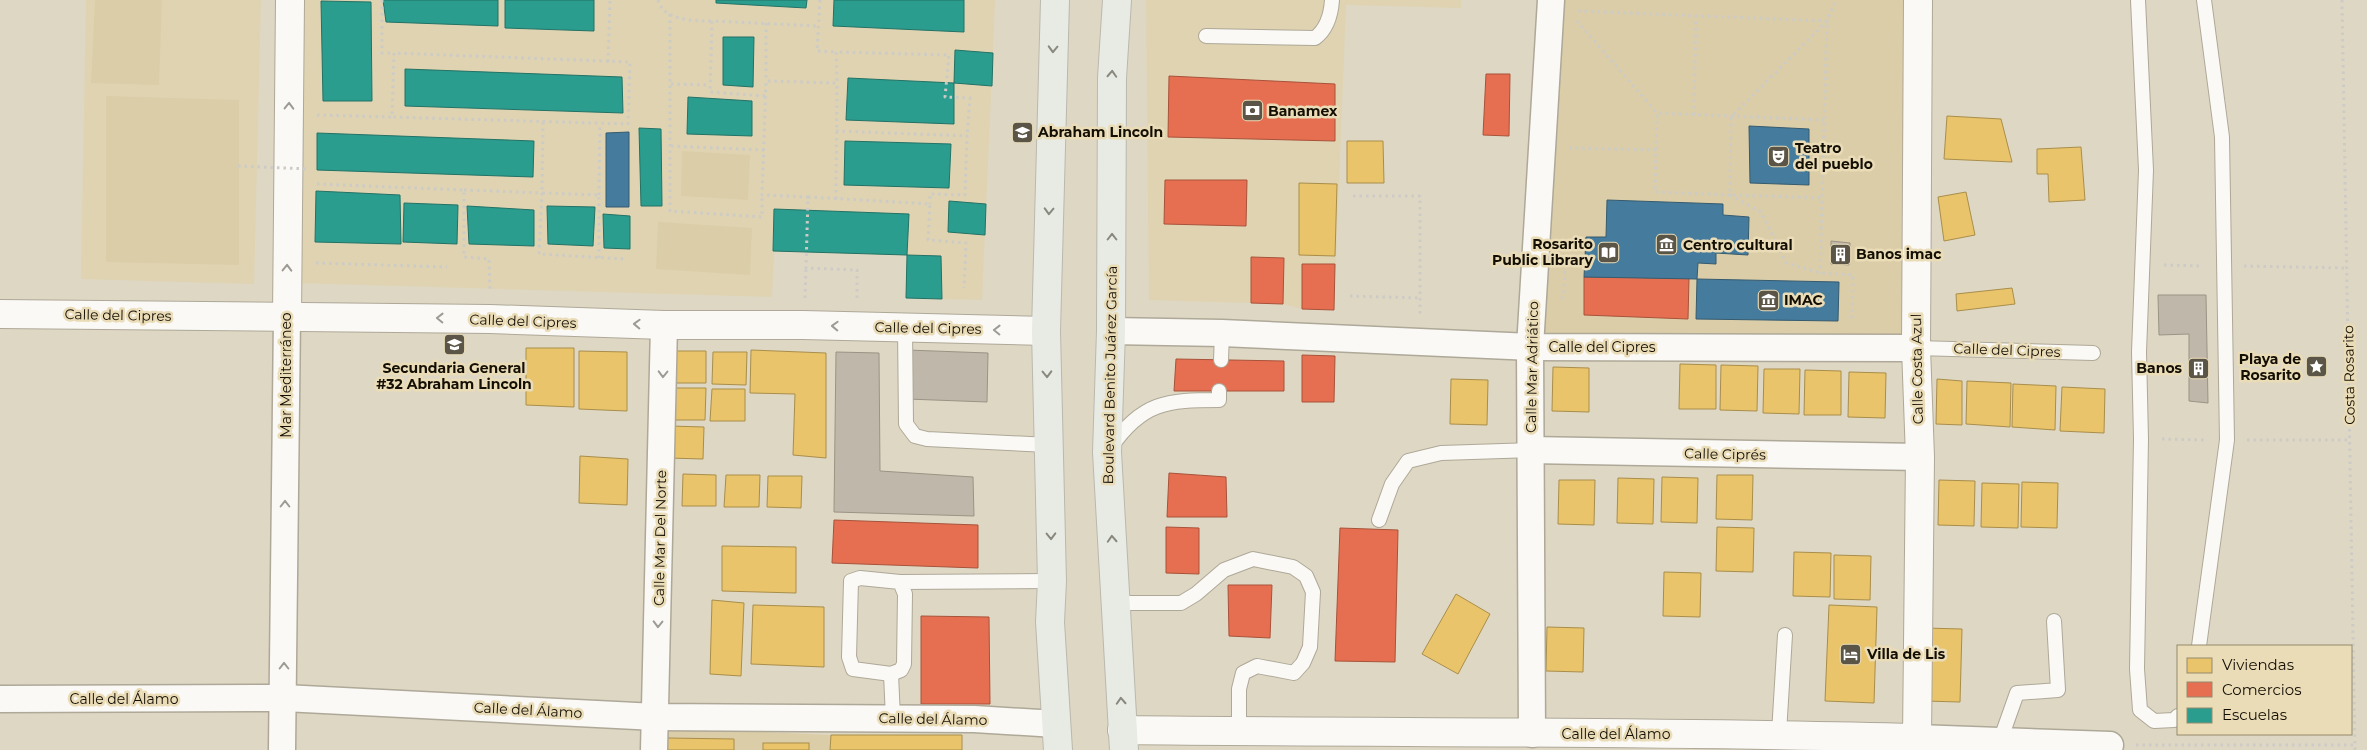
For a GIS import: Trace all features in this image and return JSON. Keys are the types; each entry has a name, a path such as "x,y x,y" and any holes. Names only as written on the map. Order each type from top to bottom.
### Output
{"main road":[{"path":"1055,0 1046,331 1052,581 1050,622 1057,737"},
{"name":"Boulevard Benito Juárez García","path":"1117,0 1112,78 1111,331 1107,452 1123,740"}],"street":[{"name":"Mar Mediterráneo","path":"282,750 290,0"},
{"name":"Calle Costa Azul","path":"1917,738 1920,457 1916,348 1918,0"},
{"name":"Calle Mar Adriático","path":"1532,734 1530,346 1560,5"},
{"name":"Calle del Cipres","path":"0,314 490,319 664,325 856,326 1046,331"},
{"name":"Calle Mar Del Norte","path":"654,750 664,325"},
{"name":"Calle del Cipres","path":"1111,331 1222,333 1530,346 1916,348"},
{"name":"Calle Ciprés","path":"1530,450 1920,457"},
{"name":"Calle del Álamo","path":"0,699 284,698 656,717 974,718 1057,737"},
{"name":"Calle del Álamo","path":"1123,740 1239,731 1532,734 1779,733 1820,743 1917,738 2110,745"}],"lane":[{"path":"1206,36 1315,38 1323,32 1328,22 1332,0"},
{"path":"2138,0 2146,170 2139,352 2141,439 2137,669 2140,710 2154,721 2174,720 2177,717"},
{"path":"2198,645 2227,440 2222,137 2204,0"},
{"path":"904,328 906,424 915,436 927,440 1049,445"},
{"path":"1221,360 1222,333"},
{"name":"Calle del Cipres","path":"1916,348 2093,353"},
{"path":"1107,452 1126,426 1161,404 1188,400 1218,400 1219,391"},
{"path":"1379,520 1392,484 1408,461 1441,453 1530,450"},
{"path":"1116,603 1182,603 1224,570 1253,560 1293,567 1306,576 1313,592 1310,647 1303,664 1294,673 1257,666 1243,673 1239,689 1239,731"},
{"path":"900,582 905,594 904,664 901,670 891,674 853,669 849,657 851,581 860,578 900,582 1052,581"},
{"path":"2000,741 2017,694 2058,690 2054,621"},
{"path":"1779,733 1785,635"},
{"path":"891,674 893,718"}],"path":[{"path":"309,115 628,124 630,62 382,52 382,0"},
{"path":"608,62 610,0"},
{"path":"658,0 658,4 670,14 688,21 818,26"},
{"path":"820,0 817,51 949,55 945,97 970,98 965,195 930,194 928,240 966,243 964,288"},
{"path":"1820,273 1827,21 1836,0"},
{"name":"Costa Rosarito","path":"2342,0 2355,750"},
{"path":"1560,5 1696,16 1827,21"},
{"path":"670,14 670,211 762,217 766,23"},
{"path":"1694,115 1696,16"},
{"path":"1574,18 1657,113 1655,192 1822,198"},
{"path":"712,21 710,92 765,96"},
{"path":"1730,195 1731,117 1827,21"},
{"path":"392,117 394,52"},
{"path":"836,52 836,199"},
{"path":"766,81 837,83"},
{"path":"671,84 710,85"},
{"path":"1657,113 1824,120"},
{"path":"543,122 539,254 625,259"},
{"path":"599,258 600,123"},
{"path":"836,131 968,136"},
{"path":"670,146 764,150"},
{"path":"1567,148 1656,150"},
{"path":"308,160 308,176"},
{"path":"238,166 308,169"},
{"path":"307,184 599,195"},
{"path":"464,190 464,257 489,259 490,319"},
{"path":"762,195 930,204"},
{"path":"1730,195 1761,212 1786,263 1820,273 1853,275 1852,325"},
{"path":"1353,196 1420,196 1419,342"},
{"path":"808,197 806,268 857,270 856,326"},
{"path":"307,263 447,267"},
{"path":"1350,296 1420,298"},
{"path":"2110,745 2355,744"}],"shaded area":[{"path":"86,0 261,0 254,284 81,279"},
{"path":"95,0 162,0 159,85 91,83"},
{"path":"298,0 995,0 982,300 906,298 907,255 774,251 772,297 296,283"},
{"path":"1146,0 1461,0 1461,8 1346,5 1334,310 1302,309 1283,304 1149,300"},
{"path":"1551,0 1918,0 1916,348 1530,347"},
{"path":"106,96 239,100 239,265 106,262"},
{"path":"682,151 750,155 748,200 681,196"},
{"path":"658,222 752,228 750,275 656,269"},
{"path":"667,728 831,735 830,750 667,750"}],"building: Viviendas":[{"path":"1947,116 2001,119 2012,162 1944,159"},
{"path":"1347,141 1383,141 1384,183 1347,183"},
{"path":"2081,147 2085,200 2049,202 2048,174 2037,174 2037,149"},
{"path":"1299,183 1337,184 1335,256 1299,255"},
{"path":"1966,192 1975,235 1944,241 1938,197"},
{"path":"2012,288 2015,304 1957,311 1956,294"},
{"path":"526,348 574,348 574,407 526,405"},
{"path":"751,350 826,353 826,458 793,455 795,394 750,393"},
{"path":"579,351 627,352 627,411 579,409"},
{"path":"673,351 706,351 706,383 671,383"},
{"path":"713,352 747,352 746,385 712,384"},
{"path":"1680,364 1716,365 1716,409 1679,409"},
{"path":"1721,365 1758,366 1757,411 1720,410"},
{"path":"1553,367 1589,368 1589,412 1552,411"},
{"path":"1764,369 1800,369 1799,414 1763,413"},
{"path":"1805,370 1841,371 1841,415 1804,415"},
{"path":"1849,372 1886,373 1885,418 1848,417"},
{"path":"1451,379 1488,380 1487,425 1450,424"},
{"path":"1937,379 1962,381 1962,425 1936,424"},
{"path":"1967,381 2011,383 2010,427 1966,424"},
{"path":"2013,384 2056,386 2055,430 2012,427"},
{"path":"2062,387 2105,389 2104,433 2060,431"},
{"path":"672,388 706,388 705,420 671,420"},
{"path":"712,389 745,389 745,421 710,421"},
{"path":"670,426 704,427 703,459 668,458"},
{"path":"580,456 628,459 627,505 579,503"},
{"path":"683,474 716,475 716,506 682,506"},
{"path":"726,475 760,475 759,507 724,507"},
{"path":"1717,475 1753,475 1752,520 1716,519"},
{"path":"768,476 802,476 801,508 767,507"},
{"path":"1662,477 1698,478 1697,523 1661,522"},
{"path":"1618,478 1654,479 1653,524 1617,523"},
{"path":"1559,480 1595,480 1594,525 1558,524"},
{"path":"1939,480 1975,481 1974,526 1938,525"},
{"path":"2022,482 2058,483 2057,528 2021,527"},
{"path":"1982,483 2019,484 2018,528 1981,527"},
{"path":"1717,527 1754,528 1753,572 1716,571"},
{"path":"722,546 796,547 796,593 722,591"},
{"path":"1794,552 1831,553 1830,597 1793,596"},
{"path":"1834,555 1871,556 1870,600 1834,599"},
{"path":"1664,572 1701,573 1700,617 1663,616"},
{"path":"1456,594 1490,614 1458,674 1422,654"},
{"path":"712,600 744,603 741,676 710,674"},
{"path":"753,605 824,607 824,667 751,664"},
{"name":"Villa de Lis","path":"1829,605 1877,607 1874,703 1825,701"},
{"path":"1547,627 1584,628 1583,672 1546,671"},
{"path":"1924,628 1962,629 1960,702 1924,701"},
{"path":"831,735 962,735 962,750 830,750"},
{"path":"667,738 734,739 734,750 667,750"},
{"path":"763,743 809,743 809,750 763,750"}],"building: Comercios":[{"path":"1486,74 1510,74 1509,136 1483,135"},
{"name":"Banamex","path":"1169,76 1335,84 1335,141 1168,137"},
{"path":"1165,180 1247,180 1246,226 1164,224"},
{"path":"1251,257 1284,258 1283,304 1251,303"},
{"path":"1302,264 1335,264 1334,310 1302,309"},
{"path":"1584,277 1689,278 1688,319 1584,315"},
{"path":"1302,355 1335,356 1334,402 1302,402"},
{"path":"1176,359 1284,361 1284,391 1174,391"},
{"path":"1169,473 1226,477 1227,517 1167,517"},
{"path":"834,520 978,525 978,568 832,563"},
{"path":"1166,527 1199,528 1199,574 1166,573"},
{"path":"1340,528 1398,530 1395,662 1335,661"},
{"path":"1228,585 1272,585 1270,638 1229,636"},
{"path":"921,616 989,617 990,704 921,704"}],"building: Escuelas":[{"path":"383,0 498,0 498,26 386,22"},
{"path":"505,0 594,0 594,31 505,28"},
{"path":"716,0 807,0 806,8 716,3"},
{"path":"834,0 964,0 964,32 833,26"},
{"path":"321,1 371,2 372,101 323,101"},
{"path":"723,37 754,37 753,87 723,85"},
{"path":"955,50 993,53 992,86 954,83"},
{"path":"405,69 622,77 623,113 405,106"},
{"path":"848,78 954,83 954,124 846,120"},
{"path":"688,97 752,101 752,136 687,134"},
{"path":"639,128 661,129 662,206 641,206"},
{"path":"317,133 534,141 533,177 317,170"},
{"path":"845,141 951,144 949,188 844,185"},
{"path":"316,191 400,195 401,244 315,242"},
{"path":"949,201 986,204 985,235 948,232"},
{"path":"404,203 458,205 457,244 403,242"},
{"path":"467,206 534,210 534,246 469,244"},
{"path":"547,206 595,207 593,246 548,244"},
{"path":"774,209 909,214 907,255 773,251"},
{"path":"603,214 630,216 630,249 604,248"},
{"path":"907,255 941,256 942,299 906,298"}],"building: Público":[{"name":"Teatro del pueblo","path":"1749,126 1809,129 1809,185 1750,183"},
{"path":"629,132 629,207 606,207 606,133"},
{"name":"Centro cultural","path":"1607,200 1723,204 1723,215 1749,217 1748,255 1716,253 1716,264 1698,263 1697,279 1584,277 1586,237 1606,237"},
{"name":"IMAC","path":"1697,279 1839,282 1838,321 1696,319"}],"building: Otros":[{"name":"Banos imac","path":"1831,241 1850,243 1849,265 1831,264"},
{"name":"Banos","path":"2158,295 2206,295 2208,403 2189,401 2189,334 2159,335"},
{"path":"907,350 988,353 987,402 907,399"},
{"path":"836,352 879,353 880,471 973,477 974,516 834,512"}],"place":[{"name":"Banamex","path":"1252,111"},
{"name":"Abraham Lincoln","path":"1022,132"},
{"name":"Teatro del pueblo","path":"1779,156"},
{"name":"Centro cultural","path":"1667,245"},
{"name":"Rosarito Public Library","path":"1609,252"},
{"name":"Banos imac","path":"1840,254"},
{"name":"IMAC","path":"1768,300"},
{"name":"Secundaria General #32 Abraham Lincoln","path":"454,345"},
{"name":"Playa de Rosarito","path":"2317,367"},
{"name":"Banos","path":"2198,368"},
{"name":"Villa de Lis","path":"1851,654"}]}
